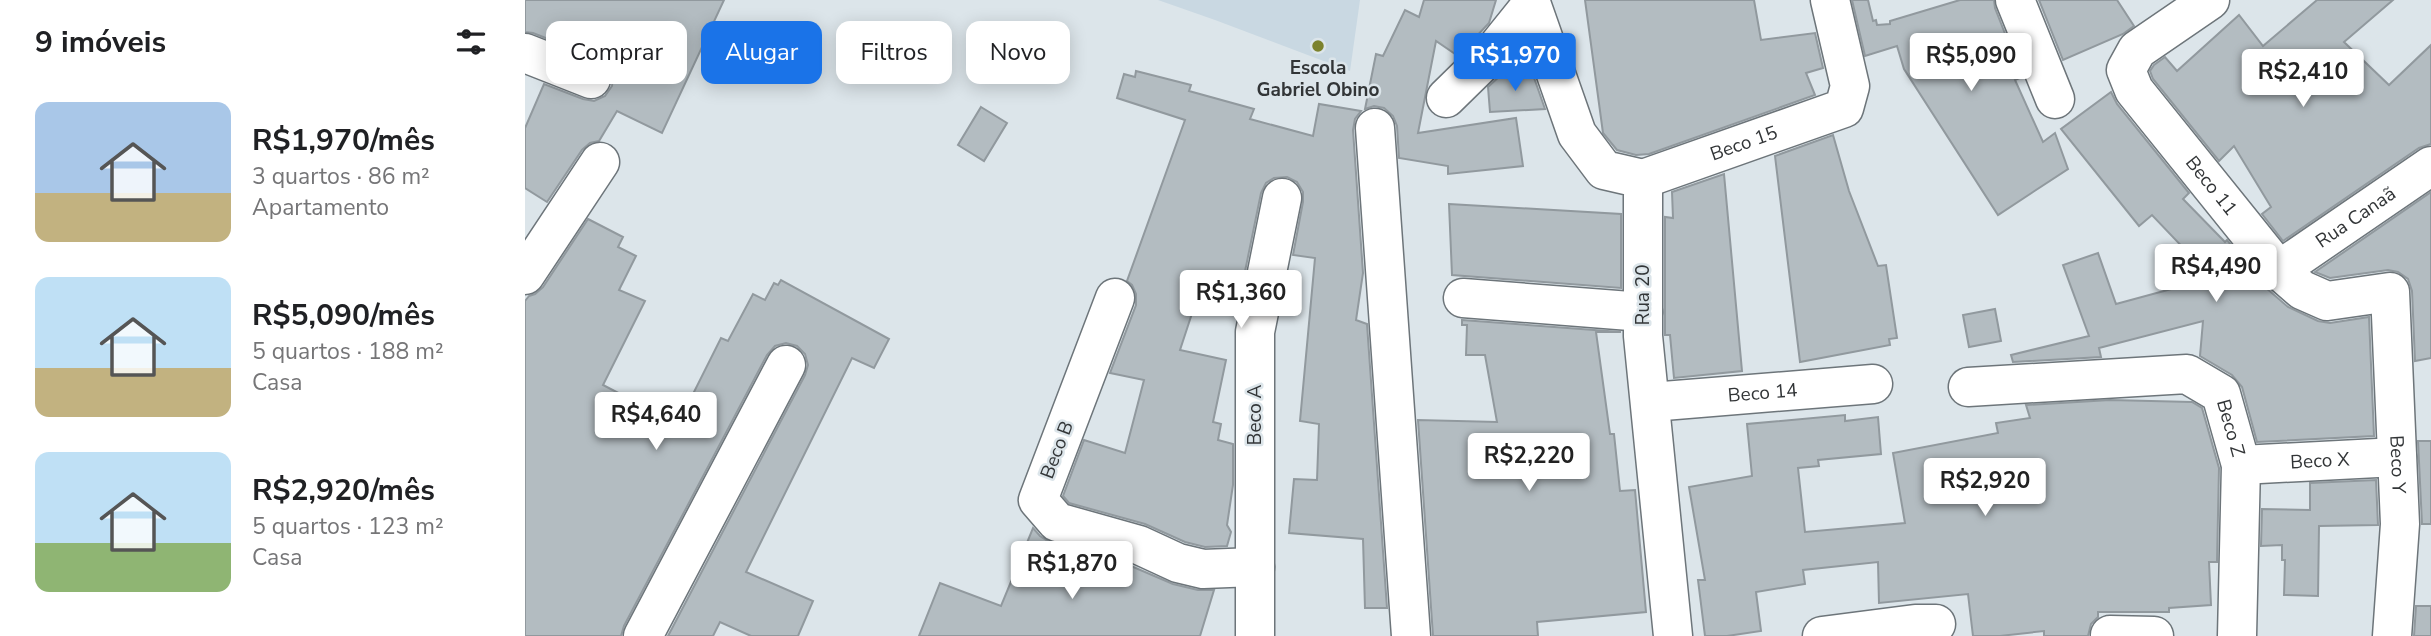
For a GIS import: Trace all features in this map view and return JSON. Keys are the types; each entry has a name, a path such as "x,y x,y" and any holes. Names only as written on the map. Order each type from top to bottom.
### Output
{"lane":[{"name":"Beco 15","path":"1643,180 1844,108 1850,86 1830,0"},
{"path":"2015,0 2055,99"},
{"name":"Beco 11","path":"2210,0 2137,50 2126,70 2134,90 2279,270 2302,290 2327,301 2390,292"},
{"path":"1446,98 1494,51 1530,2"},
{"path":"1530,2 1577,134 1604,170 1643,180"},
{"path":"525,53 546,61"},
{"path":"1375,128 1412,636"},
{"path":"525,275 600,162"},
{"name":"Rua Canaã","path":"2279,270 2431,166"},
{"name":"Rua 20","path":"1643,180 1643,336 1673,636"},
{"name":"Beco A","path":"1255,636 1255,332 1282,198"},
{"name":"Beco Y","path":"2390,292 2400,524 2392,636"},
{"name":"Beco B","path":"1115,298 1038,500 1057,522 1139,545 1178,563 1203,569 1255,567"},
{"path":"1463,298 1643,312"},
{"path":"643,636 786,365"},
{"name":"Beco Z","path":"1968,387 2187,374 2221,394 2241,465 2237,636"},
{"name":"Beco 14","path":"1651,402 1873,384"},
{"name":"Beco X","path":"2241,465 2397,457"},
{"path":"1822,636 1915,624 1936,624"},
{"path":"2110,635 2154,636"}],"shaded area":[{"name":"Escola Gabriel Obino","path":"1158,0 1360,0 1350,71 1215,20"}],"building":[{"path":"525,0 724,0 714,21 701,21 701,49 687,79 687,21 546,21 546,38 525,32"},
{"path":"1424,0 1496,0 1489,23 1458,56 1436,41 1418,133 1516,118 1523,166 1448,174 1448,166 1399,158 1397,126 1393,116 1384,108 1374,106 1365,109 1376,54 1383,56 1405,10 1419,17"},
{"path":"1585,0 1754,0 1761,40 1815,33 1823,68 1806,73 1815,95 1649,154 1636,155 1617,150 1603,133"},
{"path":"1852,0 1868,0 1873,21 1876,20 1877,25 1890,24 1890,21 1960,0 1994,0 2022,77 2015,80 2043,142 2055,133 2068,169 1998,215 1904,69 1897,46 1865,56"},
{"path":"2039,0 2117,0 2134,26 2123,34 2063,60"},
{"path":"2317,0 2393,0 2344,42 2389,85 2431,45 2431,144 2419,148 2283,241 2262,214 2271,207 2234,146 2219,161 2153,79 2150,71 2165,57 2177,71 2239,15 2263,46"},
{"path":"1136,71 1191,85 1189,91 1254,109 1250,119 1313,136 1319,104 1361,111 1355,119 1353,130 1363,273 1356,320 1367,324 1387,608 1365,608 1363,539 1289,533 1294,479 1317,480 1319,424 1300,421 1315,258 1293,255 1303,192 1297,182 1287,177 1274,178 1266,183 1261,193 1241,291 1203,280 1180,350 1226,360 1213,422 1221,424 1218,440 1233,444 1233,485 1227,525 1231,532 1227,546 1205,547 1185,542 1145,524 1069,503 1063,496 1084,440 1125,453 1144,380 1110,373 1136,305 1136,294 1127,281 1185,120 1117,98 1124,74 1135,77"},
{"path":"1532,72 1545,109 1490,112 1488,87 1502,74"},
{"path":"544,84 594,101 605,96 612,86 685,84 662,133 617,111 599,141 590,143 582,150 547,202 525,188 525,128"},
{"path":"2111,92 2117,104 2189,193 2183,199 2225,242 2227,240 2265,287 2288,307 2318,321 2330,323 2369,317 2374,436 2257,442 2242,387 2232,375 2200,356 2203,321 2099,348 2101,357 2013,362 2011,355 2089,336 2063,265 2098,253 2116,304 2212,278 2152,215 2139,226 2061,129"},
{"path":"981,107 1007,123 984,161 958,145"},
{"path":"1833,135 1849,191 1878,266 1886,265 1897,338 1889,339 1890,345 1800,362 1775,156"},
{"path":"1724,174 1742,371 1674,378 1670,335 1665,335 1665,217 1673,218 1672,192"},
{"path":"2431,192 2431,358 2415,361 2412,291 2408,279 2398,272 2388,270 2330,278 2315,272"},
{"path":"1449,204 1621,214 1621,288 1452,275"},
{"path":"588,219 623,237 618,247 636,256 619,290 645,301 603,385 678,424 721,338 728,341 753,294 765,300 774,283 778,285 781,280 889,339 874,368 852,358 746,572 813,601 798,636 751,636 720,622 713,636 668,636 805,375 808,365 805,354 797,346 786,343 775,346 767,355 621,636 525,636 525,301 543,287"},
{"path":"1995,309 2001,341 1969,347 1963,315"},
{"path":"1462,320 1621,332 1596,332 1610,434 1614,434 1620,491 1635,490 1646,612 1537,622 1538,636 1433,636 1418,420 1497,422 1485,355 1466,355 1467,325 1462,325"},
{"path":"2110,400 2192,402 2202,408 2219,468 2217,562 2209,562 2211,605 2169,608 2169,612 2098,612 2088,636 2044,636 2044,631 1973,636 1968,594 1879,603 1878,562 1803,570 1805,584 1756,592 1761,631 1705,636 1698,580 1705,580 1689,487 1752,476 1747,424 1845,415 1845,421 1878,417 1881,454 1818,460 1819,466 1798,468 1805,532 1905,523 1893,453 1998,433 1996,423 2030,418 2026,405"},
{"path":"2418,441 2431,441 2431,524 2422,524"},
{"path":"2376,480 2378,525 2319,526 2318,596 2284,595 2285,560 2282,560 2282,545 2261,546 2262,509 2310,510 2310,483"},
{"path":"1033,528 1051,543 1131,566 1173,584 1198,590 1214,590 1200,636 919,636 940,583 1001,606"},
{"path":"2416,606 2431,606 2431,636 2414,636"}],"place":[{"name":"Escola Gabriel Obino","path":"1318,46"}]}
